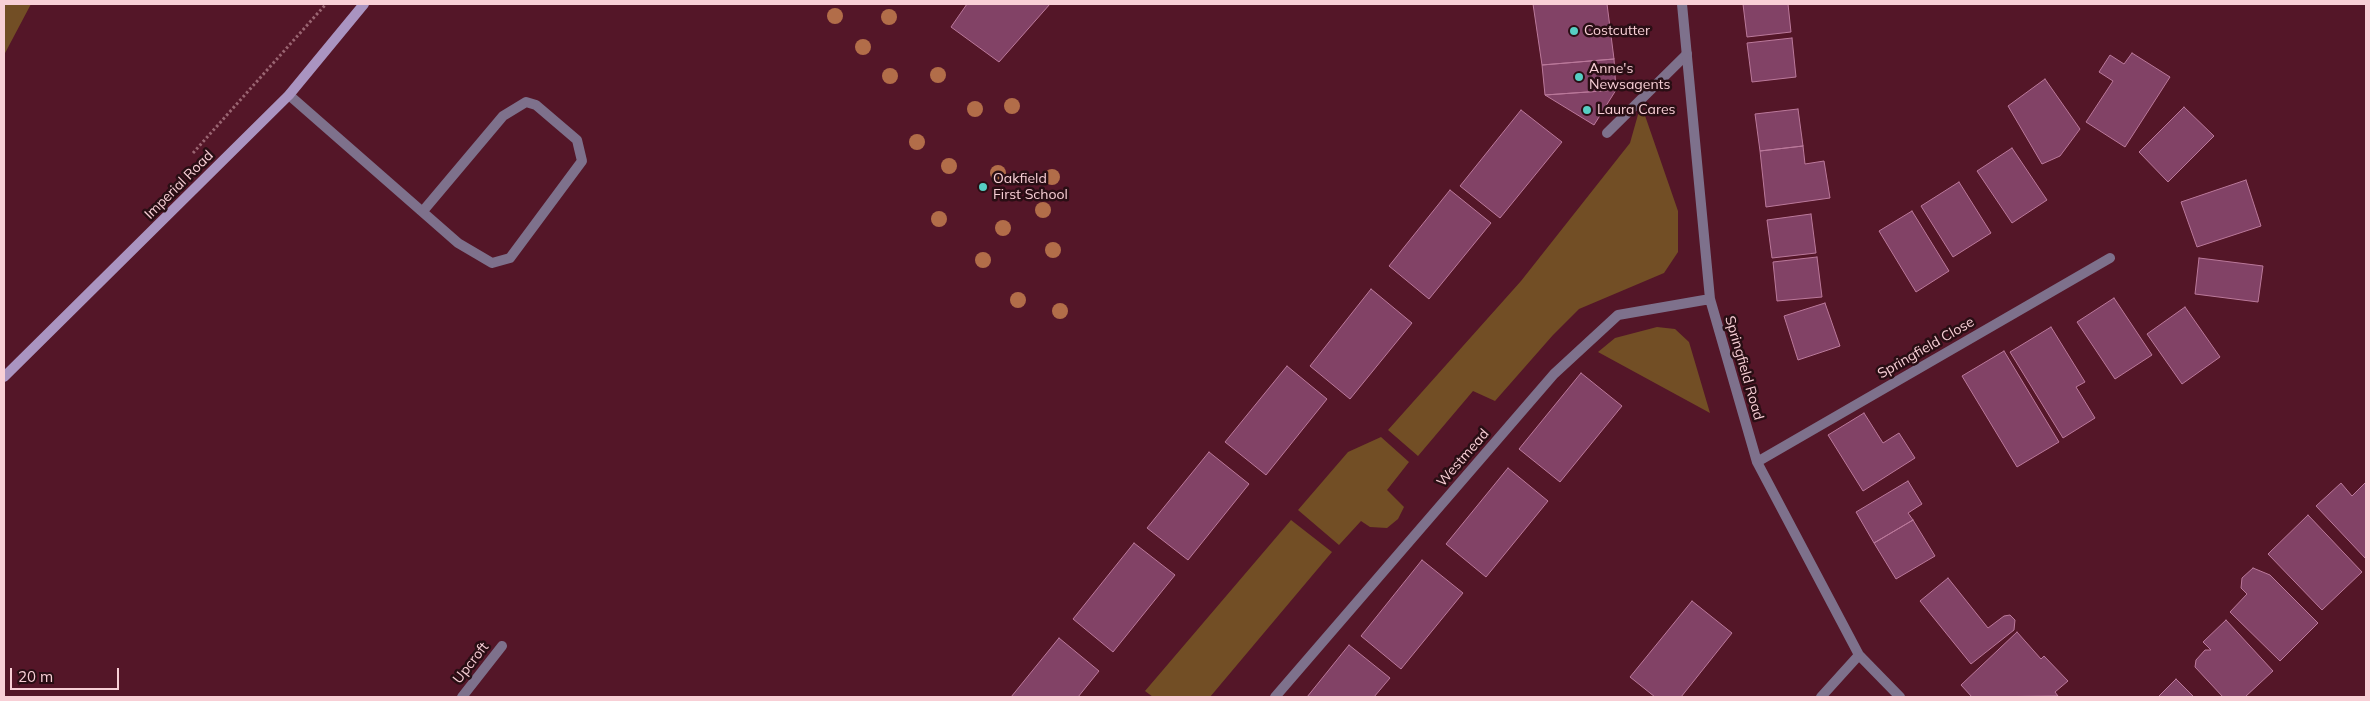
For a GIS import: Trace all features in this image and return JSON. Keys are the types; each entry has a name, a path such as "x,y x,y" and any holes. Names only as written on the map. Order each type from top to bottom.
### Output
{"main road":[{"name":"Imperial Road","path":"4,377 289,95 364,4"}],"street":[{"name":"Springfield Road","path":"1682,4 1710,299 1757,462 1859,655 1900,697"},
{"path":"1607,133 1687,54"},
{"path":"289,95 458,243 492,263 510,258 582,161 577,140 536,105 526,102 503,116 423,211"},
{"name":"Springfield Close","path":"1757,462 2110,258"},
{"name":"Westmead","path":"1275,697 1554,374 1618,315 1710,299"},
{"name":"Upcroft","path":"462,697 502,646"},
{"path":"1821,697 1859,655"}],"shaded area":[{"path":"4,4 31,4 4,55"},
{"path":"1641,104 1678,211 1678,252 1664,273 1579,309 1553,335 1495,401 1473,391 1418,456 1388,430 1521,281 1630,143"},
{"path":"1657,327 1675,329 1689,342 1710,413 1598,352 1615,338"},
{"path":"1381,437 1409,462 1387,490 1404,507 1398,519 1387,528 1370,527 1361,521 1339,545 1298,510 1348,452"},
{"path":"1291,520 1332,552 1210,697 1153,697 1145,691"}],"building":[{"path":"967,4 1050,4 999,62 951,27"},
{"name":"Costcutter","path":"1533,4 1607,4 1614,59 1542,65"},
{"path":"1743,4 1788,4 1791,32 1747,37"},
{"path":"1792,38 1796,77 1752,82 1747,43"},
{"path":"2132,53 2170,77 2125,147 2086,122 2113,81 2099,72 2110,55 2124,64"},
{"name":"Anne's Newsagents","path":"1614,59 1616,90 1545,95 1542,65"},
{"path":"2045,79 2080,129 2060,156 2042,164 2008,106"},
{"name":"Laura Cares","path":"1616,90 1594,125 1545,95"},
{"path":"2184,107 2214,136 2168,182 2139,152"},
{"path":"1798,109 1803,146 1760,151 1755,114"},
{"path":"1521,110 1562,142 1500,218 1460,186"},
{"path":"1803,146 1805,164 1824,161 1830,198 1766,207 1760,151"},
{"path":"2012,148 2047,200 2012,223 1977,171"},
{"path":"2246,180 2261,226 2197,247 2181,202"},
{"path":"1959,182 1991,233 1953,257 1921,206"},
{"path":"1450,190 1491,223 1429,299 1389,266"},
{"path":"1912,211 1949,271 1916,292 1879,231"},
{"path":"1811,214 1816,253 1772,258 1767,220"},
{"path":"1817,257 1822,297 1777,301 1773,262"},
{"path":"2199,258 2263,266 2258,302 2195,294"},
{"path":"1371,289 1412,323 1350,399 1310,366"},
{"path":"2114,298 2152,355 2115,379 2077,322"},
{"path":"1825,303 1840,346 1798,360 1784,316"},
{"path":"2185,307 2220,357 2182,384 2147,334"},
{"path":"2051,327 2085,382 2076,387 2095,418 2063,438 2010,352"},
{"path":"2004,351 2059,442 2017,467 1962,376"},
{"path":"1287,366 1327,399 1266,475 1225,442"},
{"path":"1581,373 1622,406 1560,482 1519,449"},
{"path":"1864,413 1883,443 1899,433 1915,458 1863,491 1828,435"},
{"path":"1209,452 1249,484 1188,560 1147,528"},
{"path":"1508,468 1548,501 1486,577 1446,544"},
{"path":"1908,481 1922,504 1908,513 1913,520 1874,543 1856,512"},
{"path":"2366,482 2366,559 2316,506 2341,483 2352,496"},
{"path":"2308,515 2362,572 2322,610 2268,554"},
{"path":"1913,520 1935,556 1896,579 1874,543"},
{"path":"1134,543 1175,575 1113,652 1073,619"},
{"path":"1422,560 1463,593 1401,669 1361,636"},
{"path":"2253,568 2270,575 2318,623 2280,661 2230,612 2247,594 2241,588 2242,578"},
{"path":"1948,578 1988,628 2004,616 2010,615 2015,620 2014,630 1971,664 1920,601"},
{"path":"1692,601 1732,633 1681,697 1655,697 1630,677"},
{"path":"2226,620 2273,671 2245,697 2223,697 2195,667 2196,660 2205,650 2211,650 2203,642"},
{"path":"2017,632 2041,659 2044,656 2068,681 2055,692 2058,696 1972,697 1961,685"},
{"path":"1059,638 1099,671 1078,697 1011,697"},
{"path":"1349,645 1390,678 1374,697 1307,697"},
{"path":"2176,679 2194,697 2158,697"}],"place":[{"name":"Costcutter","path":"1574,31"},
{"name":"Anne's Newsagents","path":"1579,77"},
{"name":"Laura Cares","path":"1587,110"},
{"name":"Oakfield First School","path":"983,187"}]}
